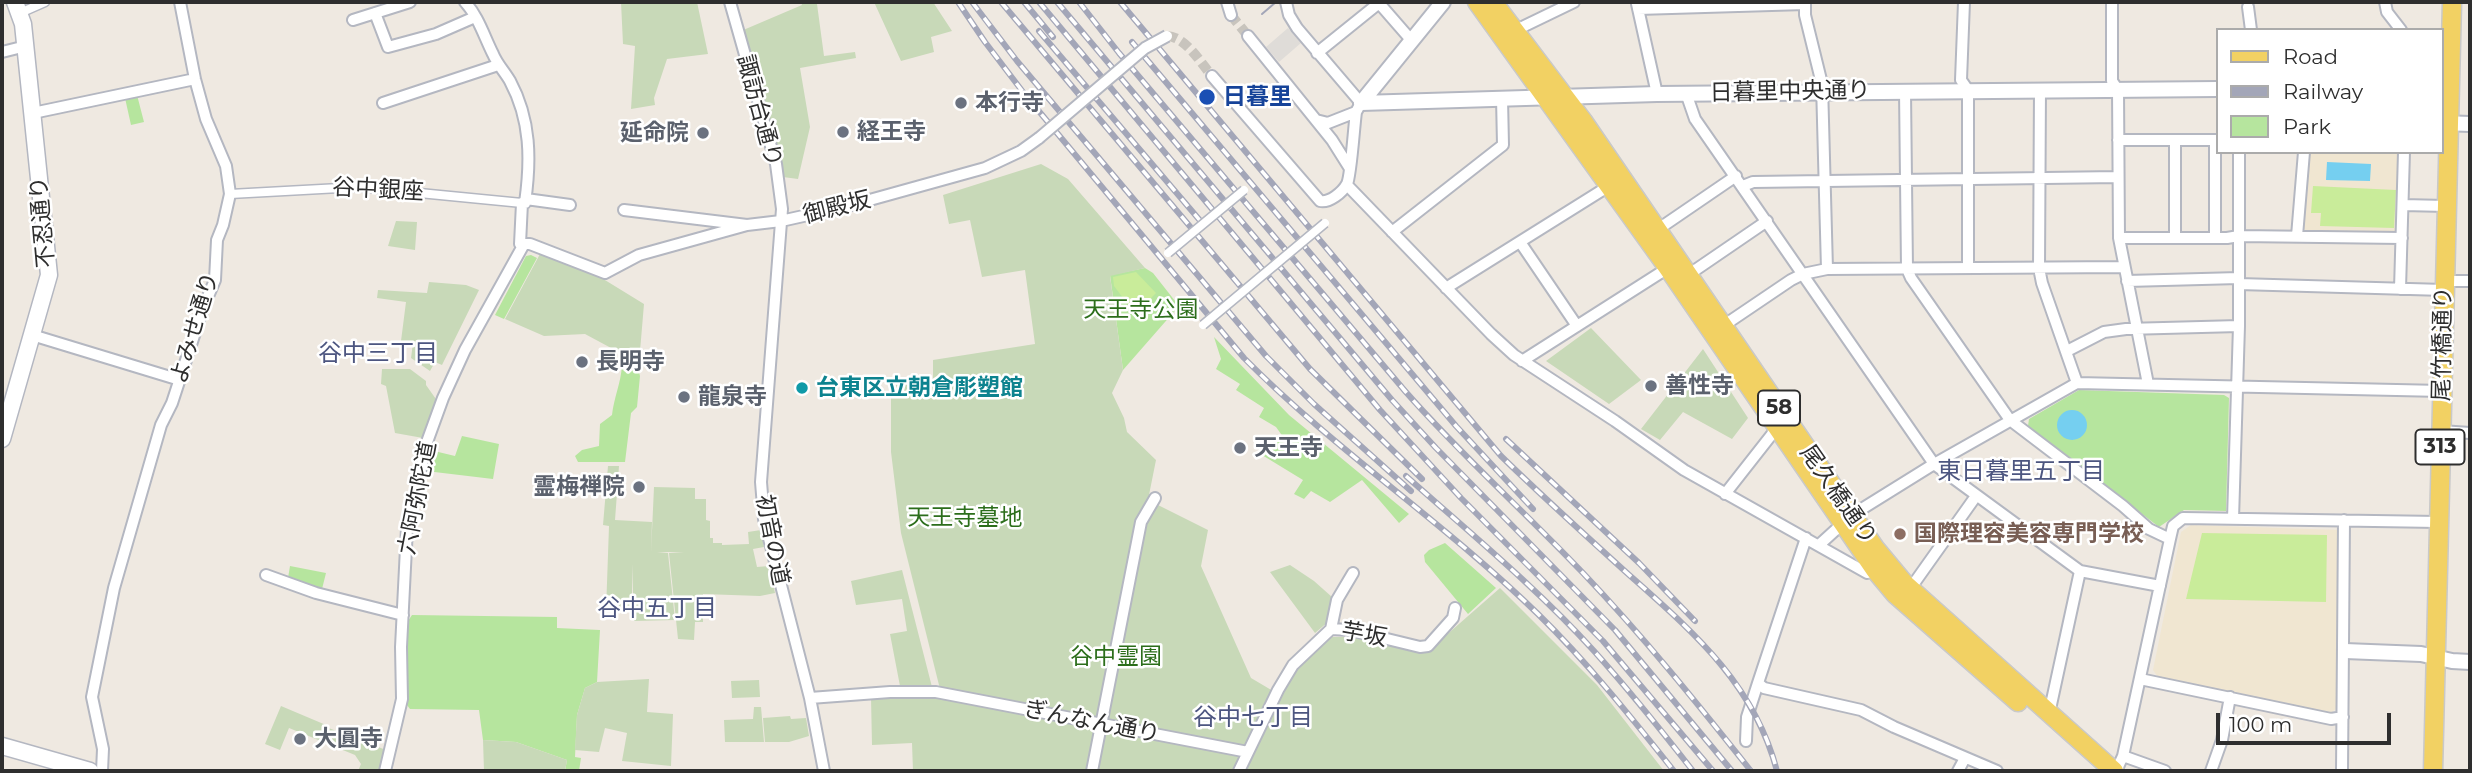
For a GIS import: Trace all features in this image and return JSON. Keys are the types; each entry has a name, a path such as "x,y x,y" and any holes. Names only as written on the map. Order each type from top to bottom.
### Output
{"main road":[{"name":"尾久橋通り","path":"1476,2 1555,96 1583,121 1688,275 1717,330"},
{"name":"尾久橋通り","path":"1493,2 1555,96 1609,186 1717,330 1846,519 1875,570 1895,594 2097,771"},
{"name":"尾竹橋通り","path":"2433,771 2446,206 2446,60 2452,2"},
{"name":"不忍通り","path":"2,439 49,275 26,47 17,7"},
{"name":"尾久橋通り","path":"1846,519 1910,589 2049,714 2118,766"},
{"path":"2,746 90,771"}],"street":[{"path":"17,7 45,2"},
{"name":"よみせ通り","path":"102,771 103,749 92,697 114,588 161,425 172,403 215,280 217,240 230,194 226,166 206,120 195,79 180,2"},
{"path":"353,20 410,2"},
{"path":"465,2 498,65 511,83 528,135 530,150 522,244 604,272 639,255 747,225"},
{"name":"諏訪台通り","path":"730,2 776,164 782,209 780,221"},
{"path":"1227,2 1231,15"},
{"path":"1212,76 1320,201 1331,199 1346,185 1359,108 1291,20 1286,2"},
{"path":"1317,53 1379,2 1412,41"},
{"path":"1316,120 1328,123 1359,108 1443,2"},
{"path":"1514,31 1574,2"},
{"path":"1964,2 1961,80 1968,90 1968,268"},
{"path":"2112,2 2112,81 2118,90 2119,238 2148,384"},
{"path":"2385,2 2387,12 2399,28"},
{"path":"1657,94 1637,5 1805,3 1805,15 1822,92 1827,269"},
{"path":"2248,7 2251,28"},
{"path":"375,13 388,47 436,34 475,17"},
{"name":"御殿坂","path":"624,210 747,225 780,221 848,206 985,168 1021,152 1145,48 1167,36"},
{"path":"1248,36 1344,156 1349,167"},
{"path":"2,52 26,47"},
{"path":"383,103 498,65"},
{"path":"33,113 195,79"},
{"path":"2040,89 2039,268 2077,383"},
{"name":"日暮里中央通り","path":"1359,108 1502,98 1686,93 2216,89"},
{"path":"1905,91 1907,269 2010,420 2149,529 2170,539"},
{"path":"1686,93 1695,119 1934,464 2080,571 2160,586"},
{"path":"1392,232 1503,145 1502,98"},
{"path":"2445,123 2470,124"},
{"path":"2118,140 2216,140 2215,238"},
{"path":"2175,140 2175,237"},
{"path":"2233,519 2239,327 2239,154"},
{"path":"2297,236 2304,154"},
{"path":"2400,289 2404,154"},
{"path":"1657,230 1736,176"},
{"path":"1743,186 1753,182 2118,177"},
{"path":"1346,185 1491,334 1522,361 1615,421 1684,470 1867,573 1875,570"},
{"path":"1446,288 1609,186"},
{"name":"谷中銀座","path":"230,194 358,187 570,205"},
{"path":"1168,253 1244,190"},
{"path":"2403,205 2446,206"},
{"name":"初音の道","path":"780,221 761,494 764,519 810,698 824,771"},
{"path":"1688,275 1767,221"},
{"path":"1203,326 1325,223"},
{"path":"2119,238 2402,238"},
{"path":"1520,242 1577,326"},
{"name":"六阿弥陀道","path":"385,771 402,699 407,528 434,419 465,350 522,244"},
{"path":"1717,330 1791,280 1803,274 1827,269 2124,267"},
{"path":"1522,361 1668,268"},
{"path":"2127,281 2239,281 2400,289 2470,281"},
{"path":"2067,351 2104,332 2239,327"},
{"path":"32,335 180,380"},
{"path":"1819,545 1846,519 1934,464 2077,383 2442,391"},
{"path":"1725,494 1781,423"},
{"path":"2441,431 2470,433"},
{"path":"1910,589 1976,496"},
{"path":"1093,771 1141,522 1155,498"},
{"path":"2165,771 2118,766 2174,526 2183,518 2438,522"},
{"path":"2342,771 2344,520"},
{"path":"1746,741 1747,717 1806,538"},
{"path":"2049,714 2080,571"},
{"path":"1331,629 1337,600 1353,573"},
{"path":"266,575 316,593 403,615"},
{"name":"芋坂","path":"1239,771 1293,665 1331,629 1350,630 1420,647 1429,646 1453,618 1455,608"},
{"path":"2345,651 2421,654 2452,662 2470,662"},
{"path":"2140,679 2331,719 2343,717"},
{"path":"1758,683 1764,688 1861,710 1997,771"},
{"name":"ぎんなん通り","path":"810,698 890,692 936,692 1248,752"},
{"path":"2211,771 2222,740 2230,697"},
{"path":"1958,771 1965,758"}],"shaded area":[{"path":"1288,28 1301,43 1279,62 1266,47"},
{"path":"2308,154 2401,154 2398,230 2395,233 2306,231 2303,227"},
{"path":"2191,525 2340,530 2336,709 2329,714 2158,677 2153,670 2181,532"}],"green space":[{"path":"621,2 697,2 708,54 667,59 654,98 655,105 631,109 635,46 623,44"},
{"path":"801,2 821,2 817,4 824,56 855,52 856,58 800,68 810,127 798,179 783,177 741,31 802,5"},
{"path":"874,2 933,2 952,31 931,37 934,52 901,61"},
{"path":"137,95 144,122 131,125 125,98"},
{"path":"1041,164 1068,179 1145,268 1110,276 1123,370 1112,393 1124,418 1127,432 1156,460 1148,500 1208,530 1201,566 1251,678 1273,691 1284,692 1298,668 1332,637 1353,637 1427,652 1500,588 1597,685 1664,771 913,771 912,743 872,745 871,697 942,697 901,533 891,452 891,382 933,380 933,360 1035,344 1025,270 982,277 970,220 949,224 943,195"},
{"path":"2313,186 2396,190 2394,228 2320,226 2321,213 2311,213"},
{"path":"396,221 417,222 415,250 388,246"},
{"path":"540,254 600,277 644,304 639,363 585,334 544,336 505,319"},
{"path":"526,256 537,258 504,319 495,315"},
{"name":"天王寺公園","path":"1145,268 1153,273 1179,306 1123,370 1110,275"},
{"path":"1136,272 1156,293 1135,314 1114,286 1113,277"},
{"path":"429,282 466,285 479,290 442,365 435,362 430,371 411,358 413,343 401,341 406,302 377,298 378,290 427,293"},
{"path":"1591,328 1641,380 1609,404 1546,361"},
{"path":"1214,337 1289,415 1409,514 1399,523 1362,480 1330,502 1311,491 1304,499 1294,494 1303,480 1262,455 1272,439 1285,443 1286,441 1276,427 1259,417 1264,408 1236,390 1240,384 1216,369 1221,359"},
{"path":"1703,349 1748,418 1732,439 1683,412 1660,440 1641,429"},
{"path":"630,362 637,365 640,376 637,407 631,413 625,462 578,462 575,456 582,450 599,446 600,424 612,415 622,365"},
{"path":"382,369 410,369 426,381 438,402 423,438 395,433 386,386 381,384"},
{"path":"2079,390 2224,395 2229,398 2226,511 2184,510 2159,527 2028,426 2029,419"},
{"path":"462,436 499,444 493,479 426,471 430,450 455,456"},
{"path":"608,466 619,466 615,520 652,522 651,553 654,487 695,488 695,499 706,499 706,520 710,521 710,538 713,538 713,543 749,544 748,532 761,530 764,547 753,549 757,567 769,566 775,593 760,596 703,594 703,622 695,622 694,640 678,639 669,553 684,552 657,552 668,553 675,620 634,621 632,564 632,610 606,611 609,526 603,525"},
{"path":"2202,533 2327,535 2326,602 2186,599"},
{"path":"1445,543 1496,588 1468,614 1425,562 1424,555 1429,550"},
{"path":"1290,565 1332,597 1328,622 1315,633 1270,572"},
{"path":"290,566 326,573 322,589 288,578"},
{"path":"902,570 932,687 900,686 890,634 907,631 902,599 856,605 851,581"},
{"path":"412,615 557,617 557,628 600,630 597,682 585,688 577,715 575,757 581,758 579,771 565,771 567,760 516,742 483,740 479,710 410,709 407,705 408,621"},
{"path":"649,679 647,712 673,714 671,766 622,761 627,733 605,728 599,752 575,750 577,715 585,688 597,682"},
{"path":"759,680 760,697 732,698 731,681"},
{"path":"281,706 386,750 380,771 358,771 361,764 355,755 289,728 280,750 265,744"},
{"path":"754,707 761,707 764,742 725,742 724,720 753,719"},
{"path":"790,716 791,719 806,718 809,736 789,742 765,742 763,718"},
{"path":"483,740 516,742 567,760 565,771 484,771"}],"water":[{"path":"2327,162 2371,164 2370,181 2326,180"},
{"path":"2072,410 2078,411 2086,419 2086,431 2078,439 2072,440 2066,439 2058,431 2057,425 2058,419 2066,411"}],"tunnel":[{"path":"1231,15 1248,36"},
{"path":"1167,36 1186,45 1212,76"}],"tram line":[{"path":"1262,14 1276,2"}],"railway":[{"path":"958,2 1023,92 1244,358 1279,392 1466,549 1538,614 1592,671 1674,771"},
{"path":"972,2 1017,61 1266,356 1314,404 1411,491"},
{"path":"1001,2 1310,369 1422,479"},
{"path":"1024,2 1053,37"},
{"path":"1039,2 1380,410 1461,498 1603,641 1713,771"},
{"path":"1057,2 1392,400 1615,630 1732,771"},
{"path":"1079,2 1119,53 1405,391 1605,597 1669,670 1751,771"},
{"path":"1120,2 1501,456 1675,616 1718,661 1753,711 1767,740 1777,771"},
{"path":"1039,31 1203,224"},
{"path":"1132,42 1456,426 1533,509"},
{"path":"1506,439 1639,563 1695,621"},
{"path":"1406,476 1550,605 1632,695 1693,771"}],"place":[{"name":"日暮里","path":"1207,97"},
{"name":"本行寺","path":"961,103"},
{"name":"経王寺","path":"843,132"},
{"name":"延命院","path":"703,133"},
{"name":"長明寺","path":"582,362"},
{"name":"善性寺","path":"1651,386"},
{"name":"台東区立朝倉彫塑館","path":"802,388"},
{"name":"龍泉寺","path":"684,397"},
{"name":"天王寺","path":"1240,448"},
{"name":"霊梅禅院","path":"639,487"},
{"name":"国際理容美容専門学校","path":"1900,534"},
{"name":"大圓寺","path":"300,739"}],"district":[{"name":"谷中三丁目","path":"378,354"},
{"name":"東日暮里五丁目","path":"2021,472"},
{"name":"谷中五丁目","path":"657,609"},
{"name":"谷中七丁目","path":"1253,718"}],"park label":[{"name":"天王寺墓地","path":"965,518"},
{"name":"谷中霊園","path":"1116,657"}]}
